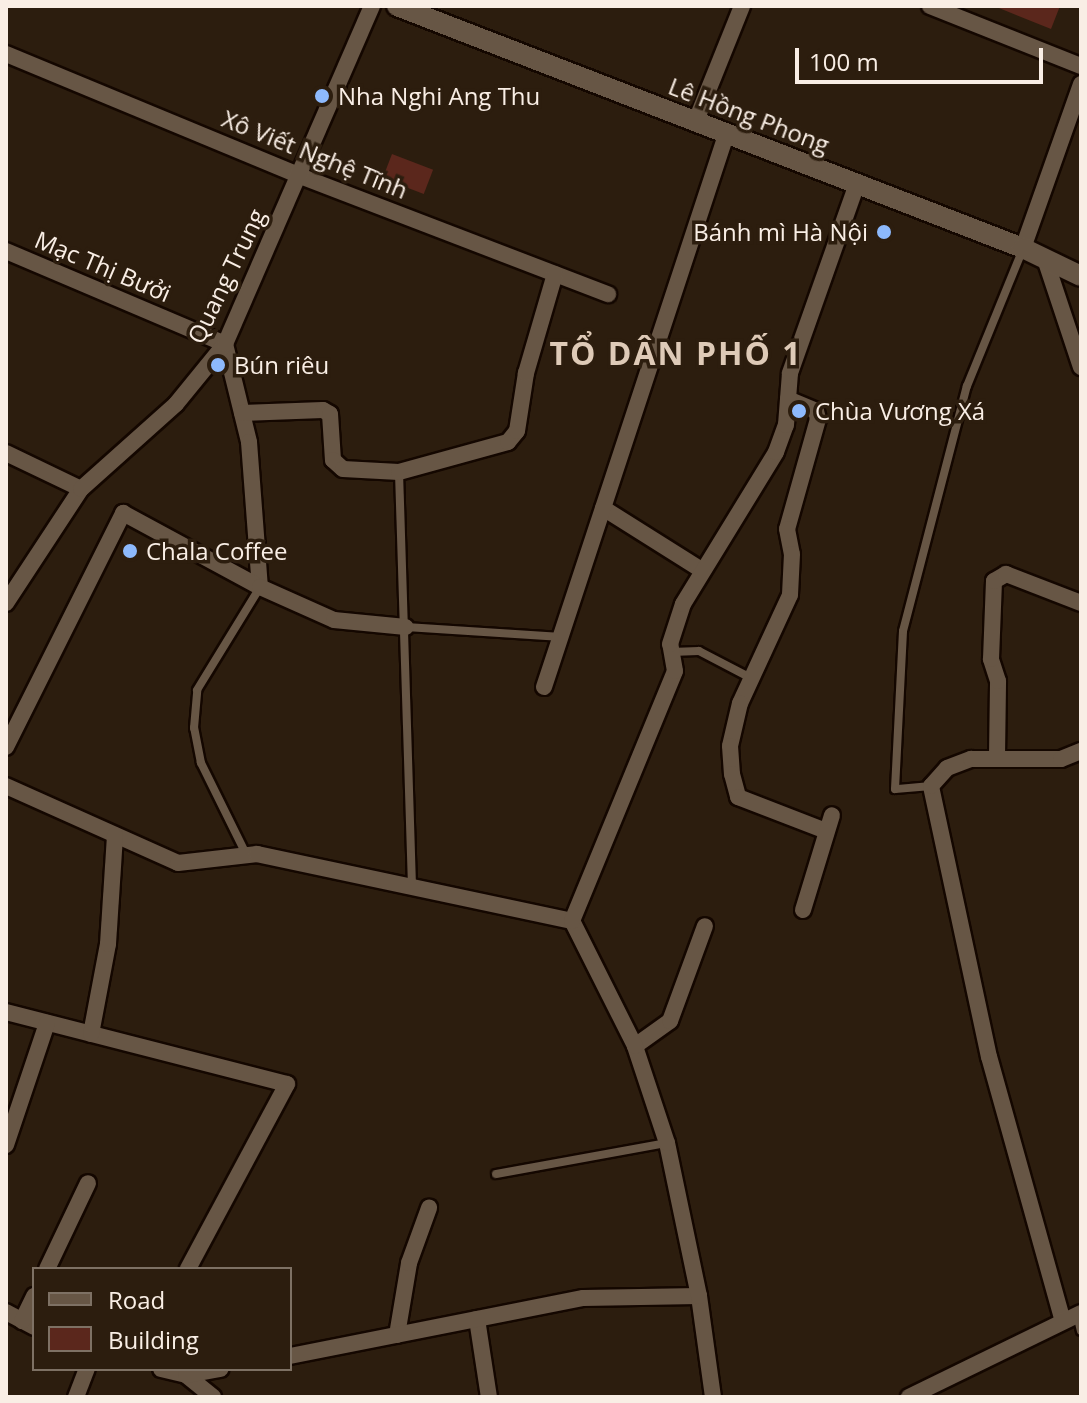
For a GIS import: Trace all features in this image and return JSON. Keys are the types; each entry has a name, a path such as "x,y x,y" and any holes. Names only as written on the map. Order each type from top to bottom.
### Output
{"street":[{"name":"Quang Trung","path":"6,603 81,489 176,404 225,344 372,6"},
{"name":"Lê Hồng Phong","path":"397,6 1023,248 1081,276"},
{"path":"695,123 742,6"},
{"path":"930,6 1081,66"},
{"name":"Xô Viết Nghệ Tĩnh","path":"6,54 300,176 608,294"},
{"path":"1023,248 1081,84"},
{"path":"544,687 726,135"},
{"path":"713,1397 699,1296 667,1143 635,1046 572,921 675,671 670,652 683,604 700,569 776,452 786,425 790,373 857,184"},
{"name":"Mạc Thị Bưởi","path":"6,251 225,344"},
{"path":"1045,259 1081,367"},
{"path":"242,413 323,410 330,414 335,465 399,472 513,438 555,274"},
{"path":"225,344 249,442 260,587"},
{"path":"788,399 816,411 818,419 787,529 792,554 790,595 749,677 730,746 738,797 829,823 803,910"},
{"path":"6,453 81,489"},
{"path":"603,508 700,569"},
{"path":"6,747 123,513 260,587 334,620 406,627"},
{"path":"997,756 998,681 991,659 994,581 1006,574 1081,603"},
{"path":"909,1397 1074,1315 989,1057 931,786 947,768 997,756 1061,759 1081,751"},
{"path":"6,786 178,863 246,855 572,921"},
{"path":"91,1034 108,944 115,835"},
{"path":"635,1046 670,1021 705,926"},
{"path":"6,1012 287,1084 189,1267"},
{"path":"6,1145 47,1023"},
{"path":"48,1267 88,1183"},
{"path":"397,1335 409,1263 429,1208"},
{"path":"292,1356 583,1298 699,1296"},
{"path":"6,1312 28,1324"},
{"path":"477,1319 489,1397"},
{"path":"76,1397 86,1371"},
{"path":"169,1371 186,1375 209,1371"},
{"path":"186,1375 213,1397"}],"lane":[{"path":"931,786 895,789 903,631 967,386 1023,248"},
{"path":"399,472 412,887"},
{"path":"246,855 201,763 194,728 197,690 260,587"},
{"path":"406,627 562,637"},
{"path":"670,652 699,651 749,677"},
{"path":"496,1174 667,1143"},
{"path":"1074,1315 1081,1331"}],"building":[{"path":"994,6 1060,6 1051,29"},
{"path":"392,154 433,170 424,194 383,178"}],"place":[{"name":"Nha Nghi Ang Thu","path":"322,96"},
{"name":"Bánh mì Hà Nội","path":"884,232"},
{"name":"Bún riêu","path":"218,365"},
{"name":"Chùa Vương Xá","path":"799,411"},
{"name":"Chala Coffee","path":"130,551"}],"district":[{"name":"TỔ DÂN PHỐ 1","path":"676,353"}]}
